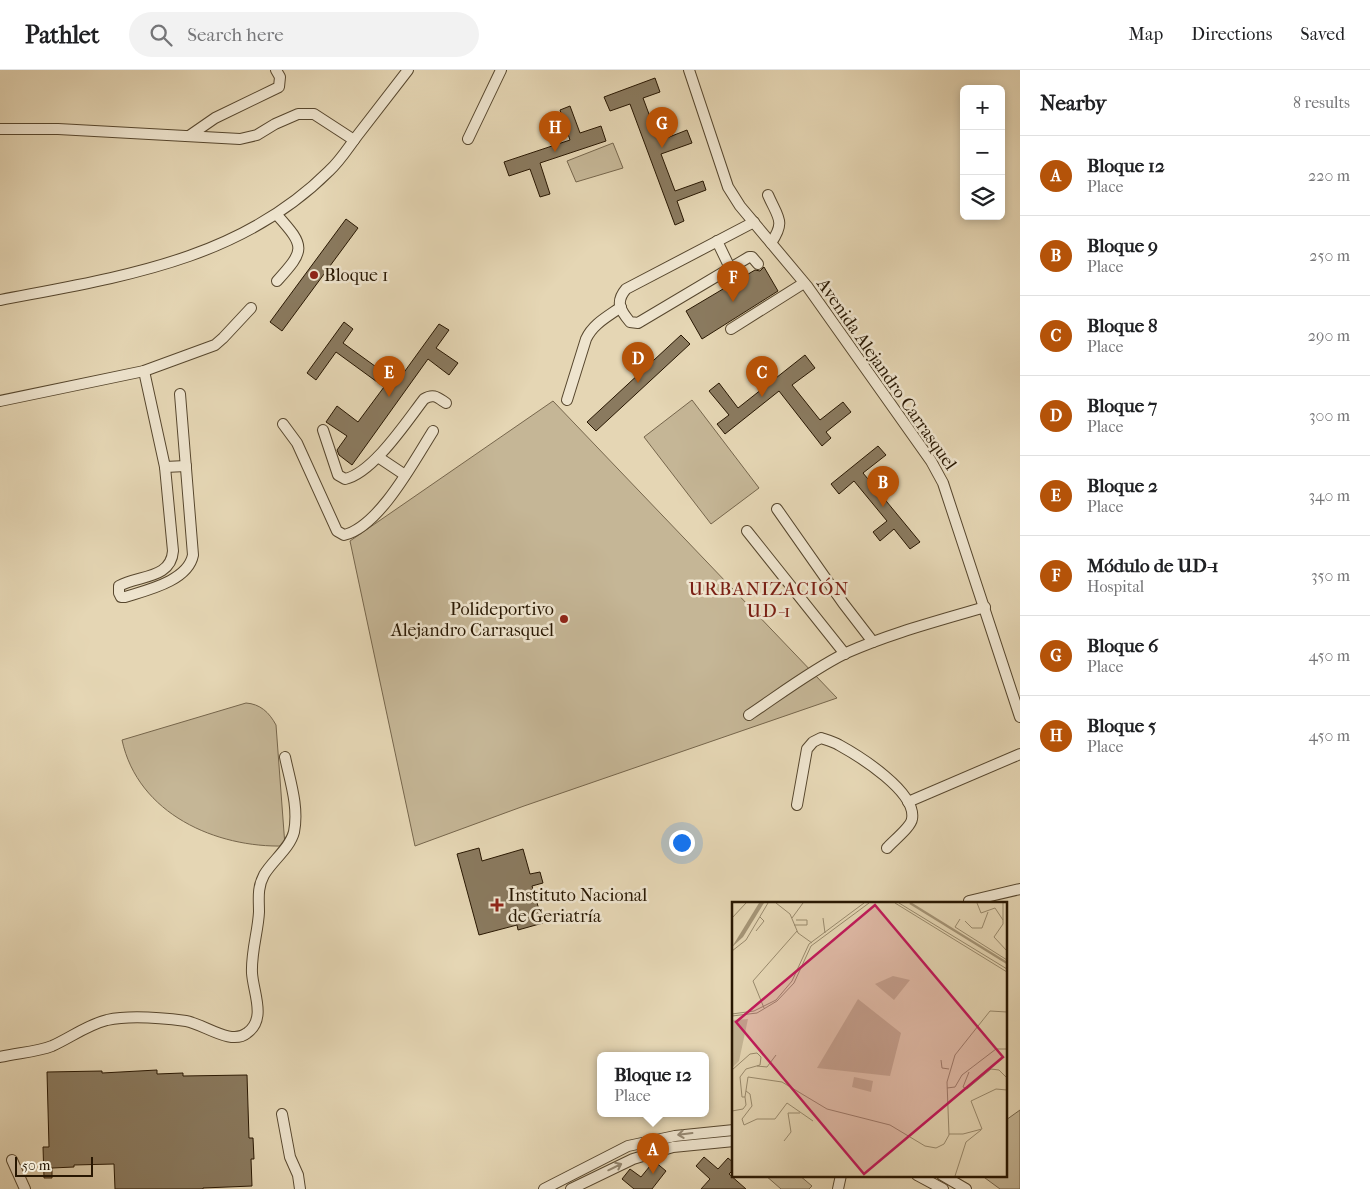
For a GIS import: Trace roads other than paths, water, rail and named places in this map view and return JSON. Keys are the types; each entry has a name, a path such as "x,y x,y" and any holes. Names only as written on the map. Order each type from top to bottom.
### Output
{"street":[{"path":"189,136 215,118 279,87 280,77 276,70"},
{"path":"0,300 126,276 198,254 247,232 277,215 304,195 330,170 408,70"},
{"path":"468,139 501,70"},
{"name":"Avenida Alejandro Carrasquel","path":"690,70 728,187 740,206 804,283 931,461 943,483 1020,717"},
{"path":"0,129 58,129 240,139 257,135 275,124 298,114 314,114 354,140"},
{"path":"768,195 780,226 771,244"},
{"path":"277,215 292,232 300,246 299,254 295,261 277,281"},
{"path":"754,222 626,289 619,301 620,307 630,322 638,323 749,257 752,257 758,264"},
{"path":"717,241 730,268"},
{"path":"731,329 804,283"},
{"path":"567,400 590,331 595,325 620,307"},
{"path":"0,400 144,371 215,345 251,308"},
{"path":"144,371 165,467 173,551 172,560 167,568 119,586 119,593 122,596 126,597 174,580 192,560 180,394"},
{"path":"322,430 338,475 345,479 352,478 378,457 424,399 430,395 435,395 446,403"},
{"path":"283,424 297,443 337,531 344,536 351,534 371,519 390,499 433,432"},
{"path":"378,457 405,475"},
{"path":"165,467 186,466"},
{"path":"777,510 873,642"},
{"path":"747,531 845,654"},
{"path":"749,715 802,679 845,654 905,631 984,607"},
{"path":"797,805 807,749 813,742 821,738 837,744 860,758 899,788 908,802 912,818 911,824 887,848"},
{"path":"908,802 1020,754"},
{"path":"0,1057 51,1046 95,1024 108,1020 140,1018 190,1022 230,1037 240,1037 253,1028 258,1009 252,967 259,911 257,898 259,887 263,876 289,842 294,832 295,800 285,757"},
{"path":"969,901 1020,889"},
{"path":"282,1114 290,1157 298,1175 300,1189"},
{"path":"544,1189 628,1146 688,1134 732,1130"},
{"path":"571,1189 633,1158 674,1147 732,1141"},
{"path":"12,1160 24,1189"},
{"path":"838,1189 842,1176"},
{"path":"919,1176 943,1189"},
{"path":"944,1176 966,1189"}],"place":[{"name":"Bloque 6","path":"662,148"},
{"name":"Bloque 5","path":"555,152"},
{"name":"Bloque 1","path":"314,275"},
{"name":"Módulo de UD-1","path":"733,302"},
{"name":"Bloque 7","path":"638,383"},
{"name":"Bloque 2","path":"389,397"},
{"name":"Bloque 8","path":"762,397"},
{"name":"Bloque 9","path":"883,507"},
{"name":"Polideportivo Alejandro Carrasquel","path":"564,619"},
{"name":"Instituto Nacional de Geriatría","path":"497,905"},
{"name":"Bloque 12","path":"653,1174"}],"district":[{"name":"URBANIZACIÓN UD-1","path":"769,599"}]}
